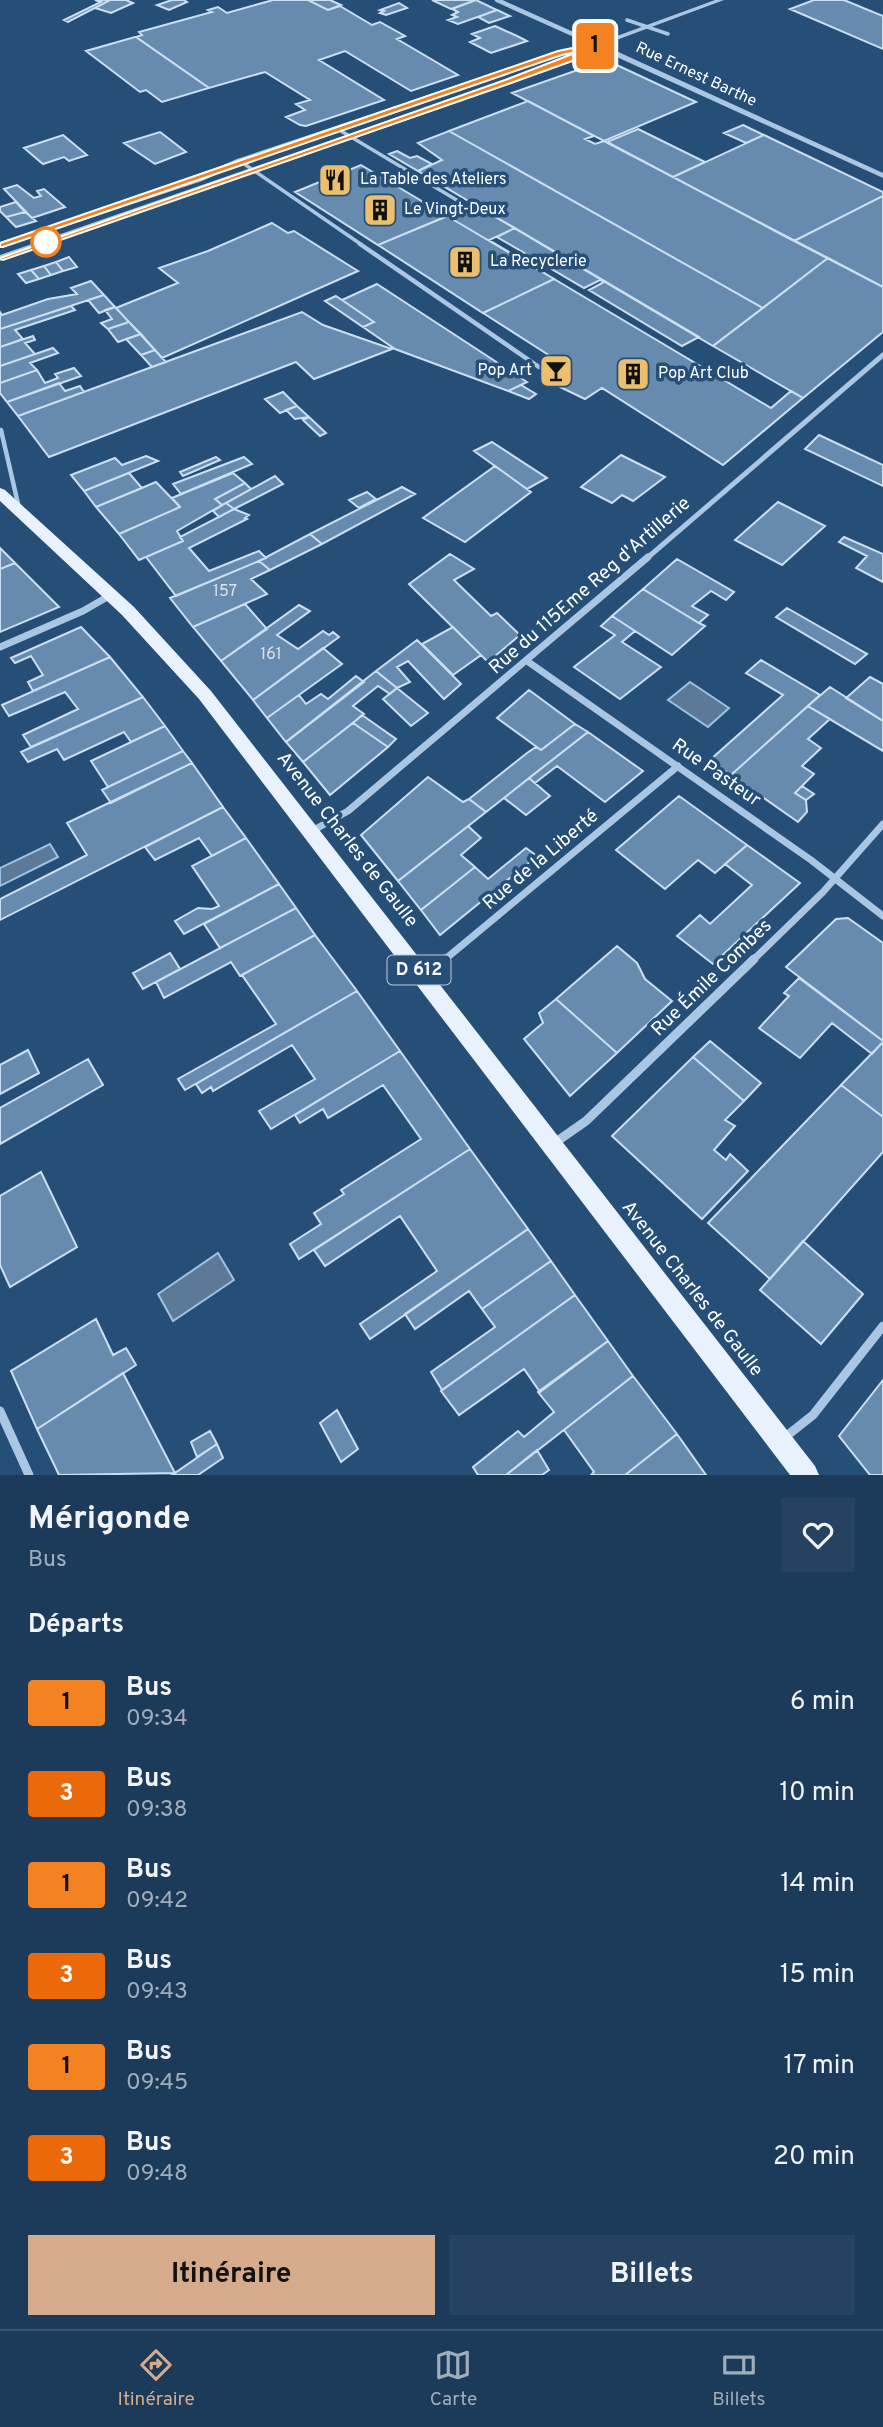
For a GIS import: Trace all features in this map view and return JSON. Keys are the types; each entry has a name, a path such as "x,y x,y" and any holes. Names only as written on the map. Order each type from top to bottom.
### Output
{"main road":[{"name":"Avenue Charles de Gaulle","path":"0,493 128,611 205,695 806,1475"}],"street":[{"name":"Rue Ernest Barthe","path":"497,0 883,176"},
{"path":"0,245 199,178 336,128 560,53 597,45 721,0"},
{"path":"0,258 572,58 597,45"},
{"name":"Rue du 115Eme Reg d'Artillerie","path":"311,831 348,811 527,662 883,355"},
{"path":"0,647 83,611 109,596"},
{"name":"Rue Pasteur","path":"527,662 678,766 883,916"},
{"name":"Rue de la Liberté","path":"422,974 448,957 678,766"},
{"name":"Rue Émile Combes","path":"553,1144 586,1121 834,879 883,824"},
{"path":"780,1441 813,1415 883,1326"},
{"path":"0,1411 29,1475"}],"lane":[{"path":"627,20 668,34"},
{"path":"336,128 460,202"},
{"path":"240,161 539,366"},
{"path":"1,430 20,512"}],"water":[{"path":"690,682 729,708 708,727 668,700"},
{"path":"50,844 58,857 0,886 0,868"},
{"path":"218,1253 234,1280 173,1321 158,1294"}],"building":[{"path":"95,0 110,0 68,22 64,20 101,2"},
{"path":"110,0 133,3 111,13 95,8"},
{"path":"172,0 187,2 169,10 157,5"},
{"path":"273,0 308,0 328,10 340,6 372,25 380,22 405,36 397,39 458,75 411,91 345,51 319,60 384,100 306,126 286,117 305,110 296,104 310,100 265,72 209,88 136,37 142,35 139,32 212,12 208,10 218,7 227,13"},
{"path":"308,0 330,0 341,5 328,10"},
{"path":"432,0 476,0 451,9"},
{"path":"476,0 497,10 458,24 448,20 457,17 452,15 458,12 452,9"},
{"path":"814,0 844,0 883,16 883,49 790,9"},
{"path":"399,3 407,8 386,15 380,13 384,11 380,10"},
{"path":"497,10 510,16 489,23 478,17"},
{"path":"585,23 599,29 589,33 575,27"},
{"path":"495,26 527,41 491,53 470,42 480,38 472,34"},
{"path":"136,37 209,88 162,102 146,90 140,92 86,51"},
{"path":"606,60 696,102 604,141 512,93"},
{"path":"528,101 594,136 585,139 595,144 604,141 828,258 763,308 449,131"},
{"path":"743,125 764,135 746,143 724,133"},
{"path":"638,129 705,162 673,177 607,142"},
{"path":"449,131 763,308 713,346 418,171 442,160 418,143"},
{"path":"160,132 186,152 155,164 124,143"},
{"path":"63,135 87,155 69,161 64,157 43,164 24,148"},
{"path":"764,135 883,192 883,196 794,241 673,177"},
{"path":"397,151 410,158 417,156 432,164 418,171 389,154"},
{"name":"Le Vingt-Deux","path":"361,165 447,216 378,245 295,192"},
{"path":"17,185 34,198 41,196 37,191 44,189 65,207 32,218 4,189"},
{"path":"883,196 883,287 794,241"},
{"path":"16,202 25,212 6,217 0,211 0,207"},
{"name":"La Recyclerie","path":"474,205 515,228 489,240 554,279 483,313 378,245"},
{"path":"25,212 36,221 16,227 6,217"},
{"name":"La Recyclerie","path":"447,216 554,279 483,313 378,245"},
{"path":"272,223 288,233 294,231 358,271 162,358 116,308 178,283 159,268 208,251"},
{"path":"515,228 699,337 682,346 589,290 604,282 600,280 584,288 497,237"},
{"path":"69,257 77,267 63,271 56,262"},
{"path":"828,258 883,287 883,332 803,398 713,346"},
{"path":"56,262 63,271 51,275 44,266"},
{"path":"44,266 51,275 39,279 31,270"},
{"path":"31,270 39,279 26,283 18,274"},
{"name":"Pop Art Club","path":"554,279 771,408 791,391 803,398 723,465 602,388 585,399 560,387 557,376 545,372 558,361 483,313"},
{"path":"91,281 104,295 0,329 0,312 2,315 48,299 77,294 71,288"},
{"path":"377,284 527,382 508,391 395,349 363,327 374,322 342,300"},
{"path":"104,295 115,307 99,313 88,300"},
{"path":"336,296 374,322 363,327 325,301"},
{"path":"71,306 75,310 15,330 23,339 0,347 0,329"},
{"path":"115,307 129,322 108,329 101,323 112,319 105,310"},
{"path":"302,312 323,325 392,349 314,379 296,362 49,457 18,416"},
{"path":"129,322 141,334 118,342 108,329"},
{"path":"141,334 155,350 141,355 126,339"},
{"path":"33,336 35,340 25,343 35,354 0,366 0,347"},
{"path":"53,348 58,353 30,363 37,370 0,383 0,366"},
{"path":"155,350 166,362 152,367 141,355"},
{"path":"74,368 81,376 7,402 0,393 0,383 37,370 45,383 58,378 55,374"},
{"path":"59,383 65,391 80,386 84,392 18,416 7,402"},
{"path":"521,385 536,394 529,399 508,391"},
{"path":"283,392 297,406 280,413 265,399"},
{"path":"297,406 309,417 295,419 286,410"},
{"path":"309,417 326,433 320,436 303,420"},
{"path":"819,435 883,465 883,486 805,449"},
{"path":"492,442 547,478 527,489 474,451"},
{"path":"621,455 665,477 633,501 622,495 612,503 581,487"},
{"path":"146,456 158,461 84,491 71,475 115,458 122,465"},
{"path":"216,457 220,460 183,476 180,472"},
{"path":"244,457 252,464 181,494 173,484"},
{"path":"495,466 531,492 465,542 423,518"},
{"path":"129,473 142,488 96,507 84,491"},
{"path":"233,473 245,483 215,499 222,505 177,531 183,541 139,560 119,534 180,507 172,498"},
{"path":"275,476 283,484 234,509 226,503"},
{"path":"156,482 180,507 119,534 96,507"},
{"path":"245,483 251,489 226,503 222,505 215,499"},
{"path":"402,487 415,494 322,544 310,534"},
{"path":"367,492 376,499 359,508 349,500"},
{"path":"778,502 825,526 782,565 735,540"},
{"path":"226,503 234,509 219,517 213,511"},
{"path":"234,509 249,515 245,518 247,519 189,548 209,571 259,551 266,558 176,596 146,557 183,541 180,537"},
{"path":"310,534 322,544 270,570 259,561"},
{"path":"844,537 883,554 883,582 856,568 867,556 839,542"},
{"path":"0,548 15,563 0,569"},
{"path":"450,554 474,569 454,580 491,616 497,613 520,635 488,662 409,584"},
{"path":"677,559 734,592 726,600 711,591 692,606 708,615 699,623 643,589"},
{"path":"259,561 270,570 251,579 267,594 193,627 170,598"},
{"path":"15,563 59,607 0,632 0,569"},
{"path":"643,589 705,626 672,655 612,616"},
{"path":"245,604 267,629 221,661 193,627"},
{"path":"299,605 310,611 277,635 298,649 323,631 329,635 333,632 339,637 253,700 221,661"},
{"path":"787,608 867,654 855,664 776,617"},
{"path":"612,616 635,631 622,642 661,667 620,699 574,667 615,635 601,626"},
{"path":"81,627 110,657 33,691 28,682 43,675 31,656 15,663 11,658"},
{"path":"453,627 481,655 453,675 422,644"},
{"path":"417,640 461,684 444,699 408,661 397,667 410,682 397,688 376,671"},
{"path":"323,648 342,664 267,718 253,700"},
{"path":"110,657 143,697 31,747 23,735 78,709 65,692 9,716 2,705"},
{"path":"761,660 820,695 731,775 710,760 783,695 746,673"},
{"path":"376,671 397,688 390,694 378,686 353,706 364,714 303,762 286,742"},
{"path":"356,676 364,682 286,742 267,718 299,695 306,704 321,694 328,699"},
{"path":"870,677 883,684 883,721 846,698"},
{"path":"830,687 883,721 883,751 808,706"},
{"path":"397,688 428,713 411,726 383,699"},
{"path":"529,690 575,724 541,750 497,718"},
{"path":"143,697 165,726 131,742 124,732 64,760 57,749 28,762 21,752"},
{"path":"808,706 830,719 808,739 821,748 802,766 814,774 795,793 806,800 807,812 798,822 731,775"},
{"path":"362,715 396,739 388,747 353,723"},
{"path":"353,723 388,747 330,795 303,762"},
{"path":"575,724 588,732 486,812 469,799 527,753 536,747 541,750"},
{"path":"165,726 183,751 108,787 91,761"},
{"path":"588,732 643,771 605,802 557,766 535,783 529,778"},
{"path":"183,751 192,763 111,803 102,790"},
{"path":"192,763 223,807 0,920 0,899 87,855 67,823"},
{"path":"428,777 463,802 469,799 486,812 398,881 361,835"},
{"path":"529,778 550,796 526,815 504,798"},
{"path":"802,786 814,794 806,800 795,793"},
{"path":"679,796 747,845 715,873 698,860 665,889 616,850"},
{"path":"223,807 246,838 212,856 199,838 155,860 145,847"},
{"path":"468,826 481,838 461,855 475,867 421,910 398,881"},
{"path":"246,838 279,884 184,934 175,921 198,908 212,909 219,906 192,866"},
{"path":"747,845 800,883 713,964 677,936 700,915 710,924 752,885 725,864"},
{"path":"526,848 537,856 440,935 421,910 475,867 488,879"},
{"path":"279,884 296,908 220,948 204,924"},
{"path":"296,908 315,935 240,976 231,962 164,998 156,982"},
{"path":"848,918 883,943 883,1041 786,967 836,919"},
{"path":"315,935 357,991 185,1090 178,1079 276,1024 242,975"},
{"path":"617,946 637,963 645,979 672,1001 617,1053 556,999"},
{"path":"170,953 180,969 143,989 133,973"},
{"path":"799,978 883,1042 872,1054 832,1023 800,1058 759,1028 789,996 784,993"},
{"path":"357,991 400,1051 271,1129 259,1111 315,1079 292,1045 213,1091 211,1087 202,1093 196,1084"},
{"path":"556,999 617,1053 570,1096 524,1039 543,1023 539,1013"},
{"path":"710,1041 761,1083 744,1101 693,1057"},
{"path":"883,1042 883,1117 841,1085"},
{"path":"28,1050 39,1073 0,1094 0,1065"},
{"path":"400,1051 470,1149 299,1259 290,1244 321,1224 314,1213 344,1194 341,1190 421,1139 383,1085 328,1118 323,1109 300,1123 295,1115"},
{"path":"693,1057 744,1101 725,1120 735,1126 714,1150 726,1160 730,1154 748,1171 702,1219 612,1136"},
{"path":"88,1059 103,1085 0,1144 0,1108"},
{"path":"841,1085 883,1117 883,1152 770,1279 708,1223"},
{"path":"470,1149 528,1229 370,1339 360,1324 437,1271 400,1216 325,1266 314,1250"},
{"path":"41,1172 77,1247 10,1287 0,1265 0,1196"},
{"path":"528,1229 551,1261 482,1309 469,1291 415,1329 405,1314"},
{"path":"803,1241 863,1294 821,1344 760,1290"},
{"path":"551,1261 575,1295 442,1390 431,1372 495,1327 482,1309"},
{"path":"575,1295 608,1341 540,1392 524,1369 459,1415 441,1391"},
{"path":"96,1319 113,1355 126,1348 136,1365 37,1429 11,1371"},
{"path":"608,1341 633,1376 506,1475 478,1475 473,1467 518,1431 524,1437 554,1412 538,1392"},
{"path":"123,1373 175,1473 59,1475 37,1429"},
{"path":"633,1376 677,1434 625,1475 591,1475 594,1472 564,1430"},
{"path":"883,1380 883,1475 870,1475 839,1436"},
{"path":"337,1410 358,1449 341,1462 320,1423"},
{"path":"210,1431 217,1444 197,1457 191,1442"},
{"path":"677,1434 706,1475 625,1475"},
{"path":"217,1444 223,1458 198,1475 172,1475"},
{"path":"537,1450 549,1470 542,1475 506,1475"}],"bus line":[{"name":"1","path":"0,245 560,53 597,45 572,58 508,82 0,258"}],"place":[{"name":"La Table des Ateliers","path":"335,180"},
{"name":"Le Vingt-Deux","path":"380,210"},
{"name":"La Recyclerie","path":"465,262"},
{"name":"Pop Art","path":"556,371"},
{"name":"Pop Art Club","path":"633,374"}]}
